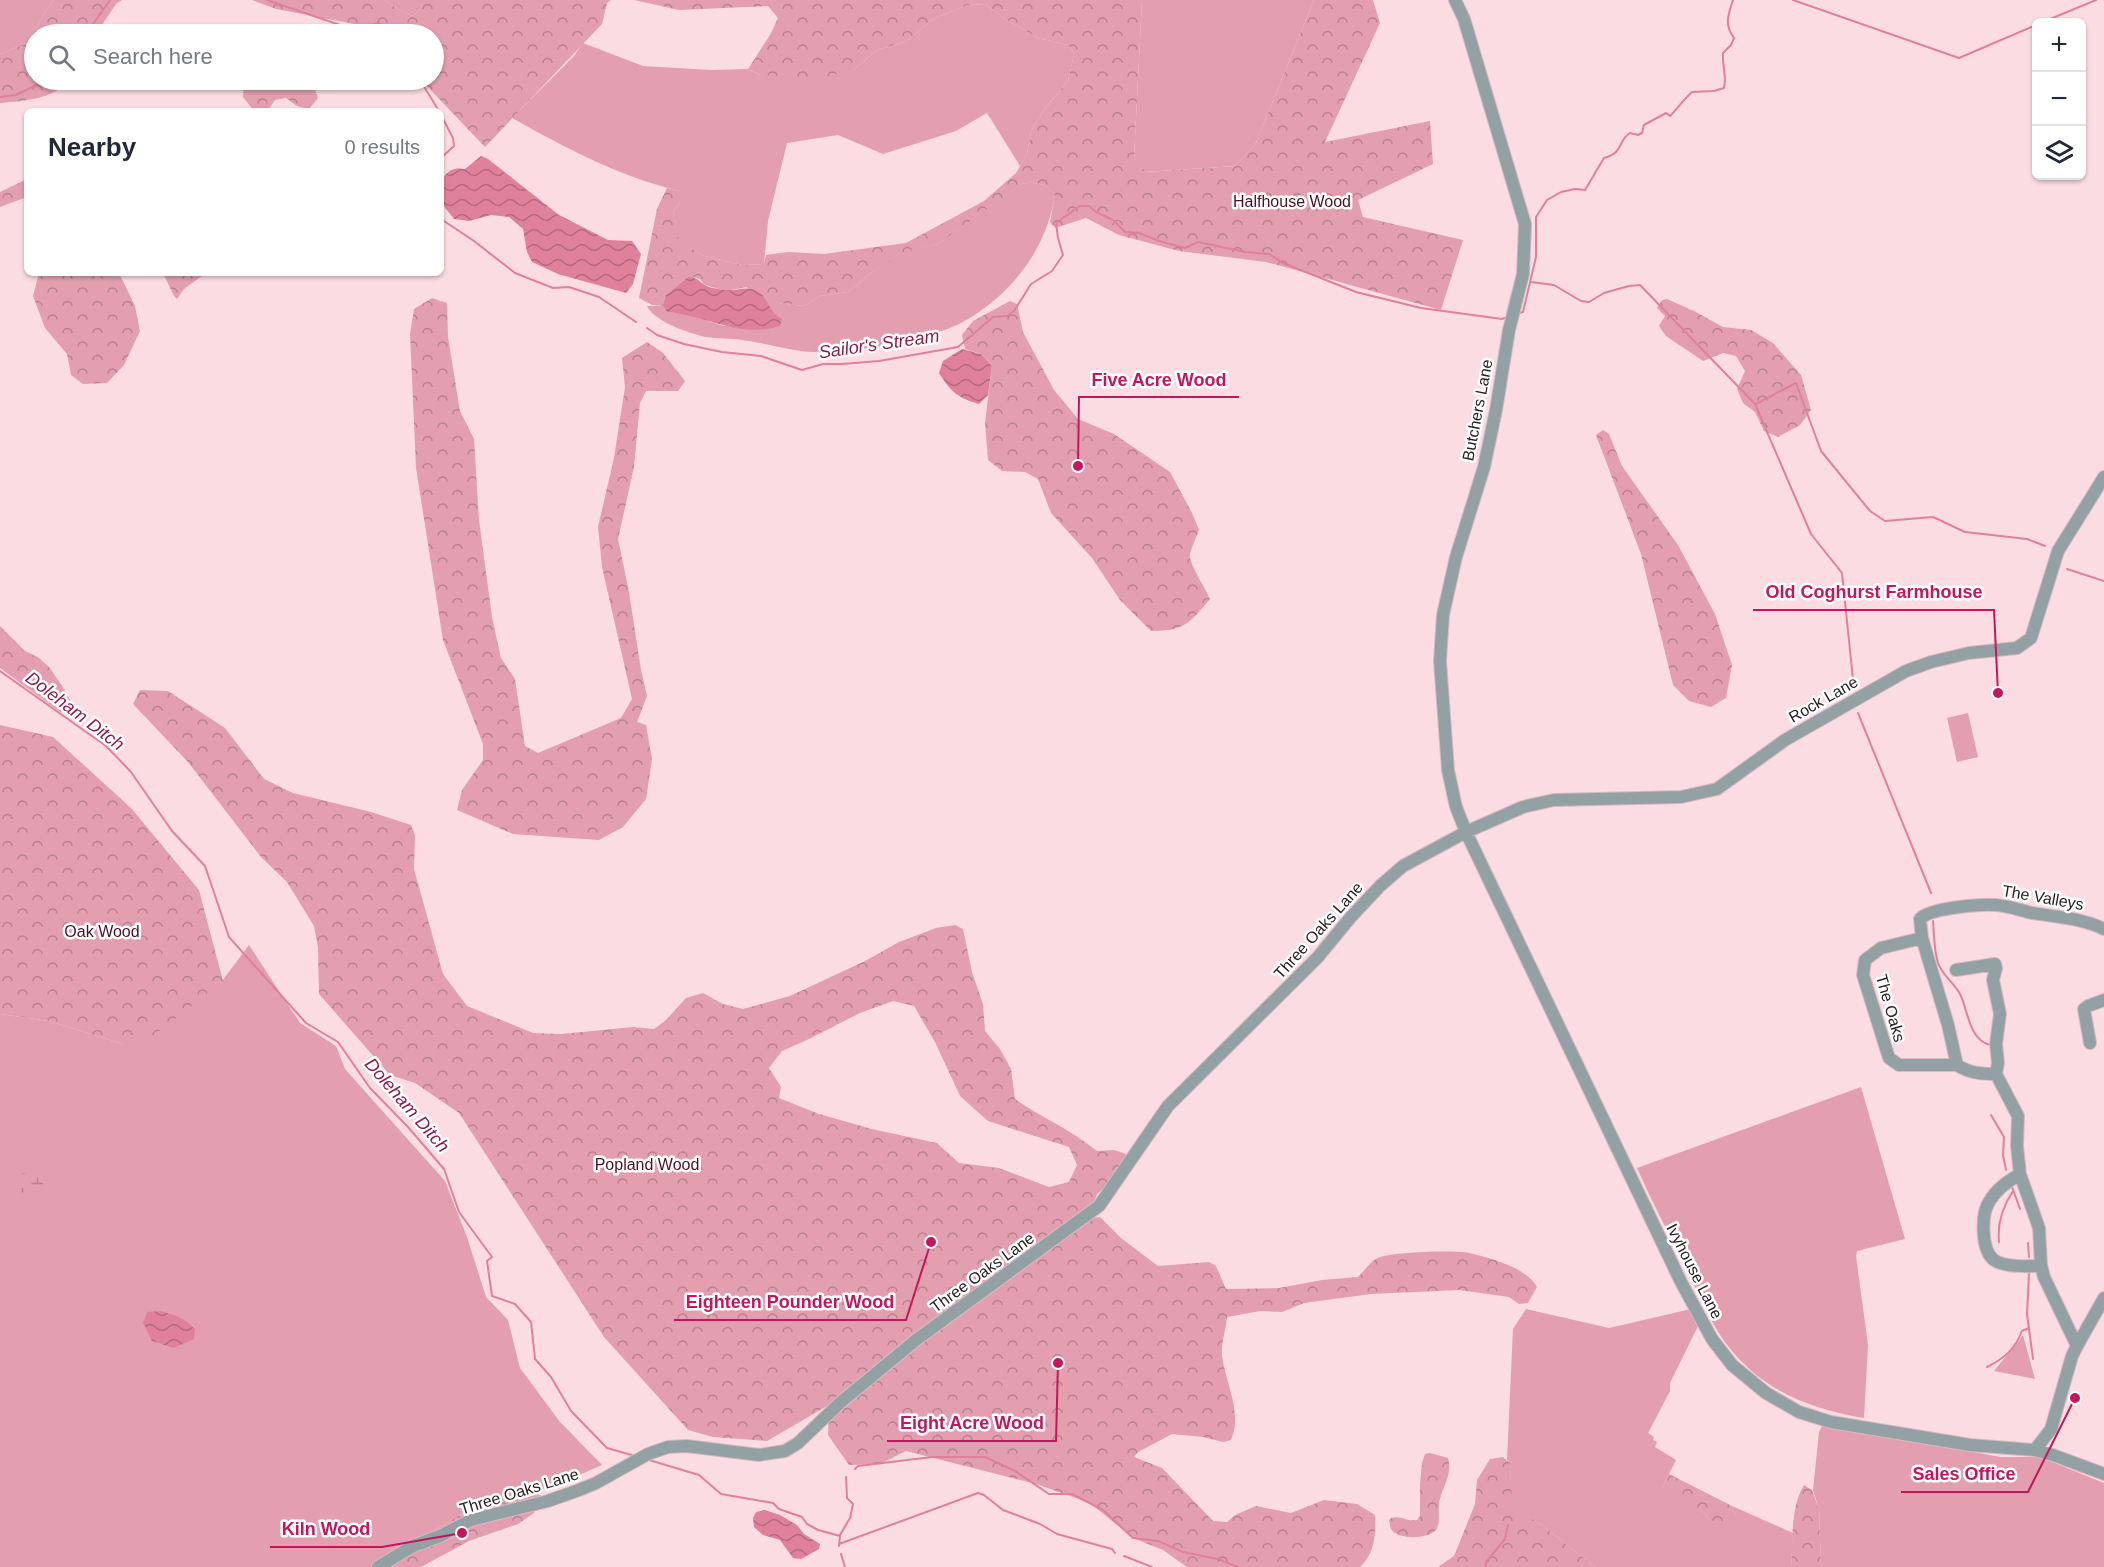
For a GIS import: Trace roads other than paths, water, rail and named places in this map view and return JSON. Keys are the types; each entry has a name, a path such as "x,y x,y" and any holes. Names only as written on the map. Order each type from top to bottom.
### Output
{"street":[{"name":"Butchers Lane","path":"1455,0 1464,19 1525,224 1523,274 1512,315 1484,467 1456,557 1443,615 1440,661 1448,770 1456,807 1466,832"},
{"name":"Rock Lane","path":"1466,832 1523,807 1554,800 1681,797 1717,789 1785,740 1906,671 1969,653 2017,648 2031,638 2058,551 2104,477"},
{"name":"Ivyhouse Lane","path":"1466,832 1657,1234 1712,1339 1733,1366 1753,1384 1779,1402 1817,1418 1970,1444 2035,1450 2104,1474"},
{"name":"Three Oaks Lane","path":"378,1567 413,1546 440,1536 471,1520 548,1501 579,1490 648,1454 668,1447 687,1446 759,1455 784,1451 798,1443 840,1402 916,1340 1099,1206 1168,1106 1318,957 1380,886 1403,866 1466,832"},
{"name":"The Valleys","path":"1922,938 1920,919 1924,914 1997,905 2076,918 2104,929"},
{"path":"1922,938 1948,1024 1957,1065"},
{"name":"The Oaks","path":"1922,938 1881,948 1865,960 1863,975 1889,1058 1899,1065 1957,1065 1978,1074 1996,1074"},
{"path":"1956,970 1995,964 1993,980 2000,1014 1996,1044 1998,1063 1996,1074 2018,1116 2017,1146 2020,1174 2039,1228 2044,1277 2077,1346"},
{"path":"2090,1043 2084,1009 2104,1000"},
{"path":"2020,1174 2005,1183 1989,1202 1983,1224 1985,1238 1989,1253 1998,1262 2030,1267 2041,1265"},
{"path":"2053,1455 2050,1429 2070,1363 2104,1298"},
{"path":"2035,1450 2050,1429"}],"water":[{"path":"481,156 488,159 559,215 608,240 632,241 641,254 633,284 626,293 558,274 532,262 527,252 523,229 509,217 491,215 469,221 454,219 444,207 444,178 453,169 465,169"},
{"path":"689,276 714,288 757,291 764,297 773,312 782,319 780,326 752,330 667,312 663,306 665,296"},
{"path":"962,349 981,354 992,366 988,395 979,404 956,393 939,373 943,361"},
{"path":"161,1311 180,1317 191,1325 195,1329 194,1339 174,1348 152,1341 143,1323 147,1312"},
{"path":"765,1510 780,1515 797,1525 804,1534 820,1544 819,1549 801,1559 793,1558 780,1540 763,1535 754,1527 753,1518 756,1512"}],"waterway":[{"name":"Sailor's Stream","path":"93,24 110,0"},
{"name":"Sailor's Stream","path":"267,0 337,24"},
{"path":"1519,313 1523,312 1536,257 1536,217 1547,200 1561,192 1575,189 1585,190 1604,158 1615,153 1626,136 1630,133 1638,135 1642,133 1644,125 1666,113 1670,116 1692,92 1724,88 1723,53 1734,38 1728,24 1728,15 1733,0"},
{"path":"1793,0 1959,58 2032,27"},
{"path":"2053,18 2096,0"},
{"name":"Sailor's Stream","path":"375,24 380,24"},
{"name":"Sailor's Stream","path":"0,97 16,95 26,90"},
{"name":"Sailor's Stream","path":"426,90 437,108"},
{"name":"Sailor's Stream","path":"444,121 453,138 454,146 444,155"},
{"name":"Sailor's Stream","path":"647,328 657,335 684,344 722,352 761,356 802,370 823,364 879,361 958,347 993,317 1007,316 1014,311 1031,284 1052,271 1063,255 1056,223 1080,206 1089,206 1113,220 1125,232 1139,233 1185,248 1198,242 1245,252 1269,254 1283,263 1356,292 1421,308 1502,319 1508,317"},
{"name":"Sailor's Stream","path":"444,221 515,273 553,288 569,287 599,297 636,322"},
{"path":"1531,282 1554,285 1581,301 1589,302 1604,293 1640,285 1755,404 1811,534 1842,573 1854,689"},
{"path":"1756,404 1796,383 1821,451 1870,511 1885,521 1933,517 1965,532 2027,539 2045,546"},
{"path":"2067,569 2104,581"},
{"name":"Doleham Ditch","path":"0,671 106,746 131,772 172,831 205,866 229,937 306,1023 338,1042 370,1088 444,1169 459,1212 492,1257 487,1261 492,1296 515,1304 531,1322 535,1359 551,1377 571,1411 607,1448 635,1456"},
{"path":"1858,713 1931,893"},
{"path":"1933,921 1938,963 1960,994 1973,1031 1983,1042 1990,1045"},
{"path":"1991,1115 2004,1137 2003,1155 2006,1170"},
{"path":"2012,1187 2020,1209"},
{"path":"1999,1242 2002,1215 2013,1191"},
{"path":"2028,1243 2029,1257"},
{"path":"2029,1274 2027,1314 2033,1359"},
{"path":"1987,1367 2009,1352 2022,1331 2029,1328"},
{"path":"855,1469 858,1466 932,1457 985,1457 1015,1471 1049,1494 1072,1494 1103,1510 1133,1538 1158,1541 1183,1552 1218,1559 1238,1567"},
{"name":"Doleham Ditch","path":"649,1460 699,1475 721,1494 773,1503 779,1509 802,1517 807,1524 818,1530 840,1536 839,1546"},
{"path":"840,1535 850,1518 853,1504 847,1498 846,1477"},
{"path":"839,1544 978,1493 1003,1510 1040,1524 1057,1534 1112,1549 1115,1553"},
{"path":"1486,1567 1486,1562 1505,1539 1508,1525"},
{"path":"841,1554 845,1567"},
{"path":"1124,1556 1152,1567"}],"place":[{"name":"Five Acre Wood","path":"1078,466"},
{"name":"Old Coghurst Farmhouse","path":"1998,693"},
{"name":"Eighteen Pounder Wood","path":"931,1242"},
{"name":"Eight Acre Wood","path":"1058,1363"},
{"name":"Sales Office","path":"2075,1398"},
{"name":"Kiln Wood","path":"462,1533"}],"park label":[{"name":"Halfhouse Wood","path":"1292,201"},
{"name":"Oak Wood","path":"102,931"},
{"name":"Popland Wood","path":"647,1164"}]}
